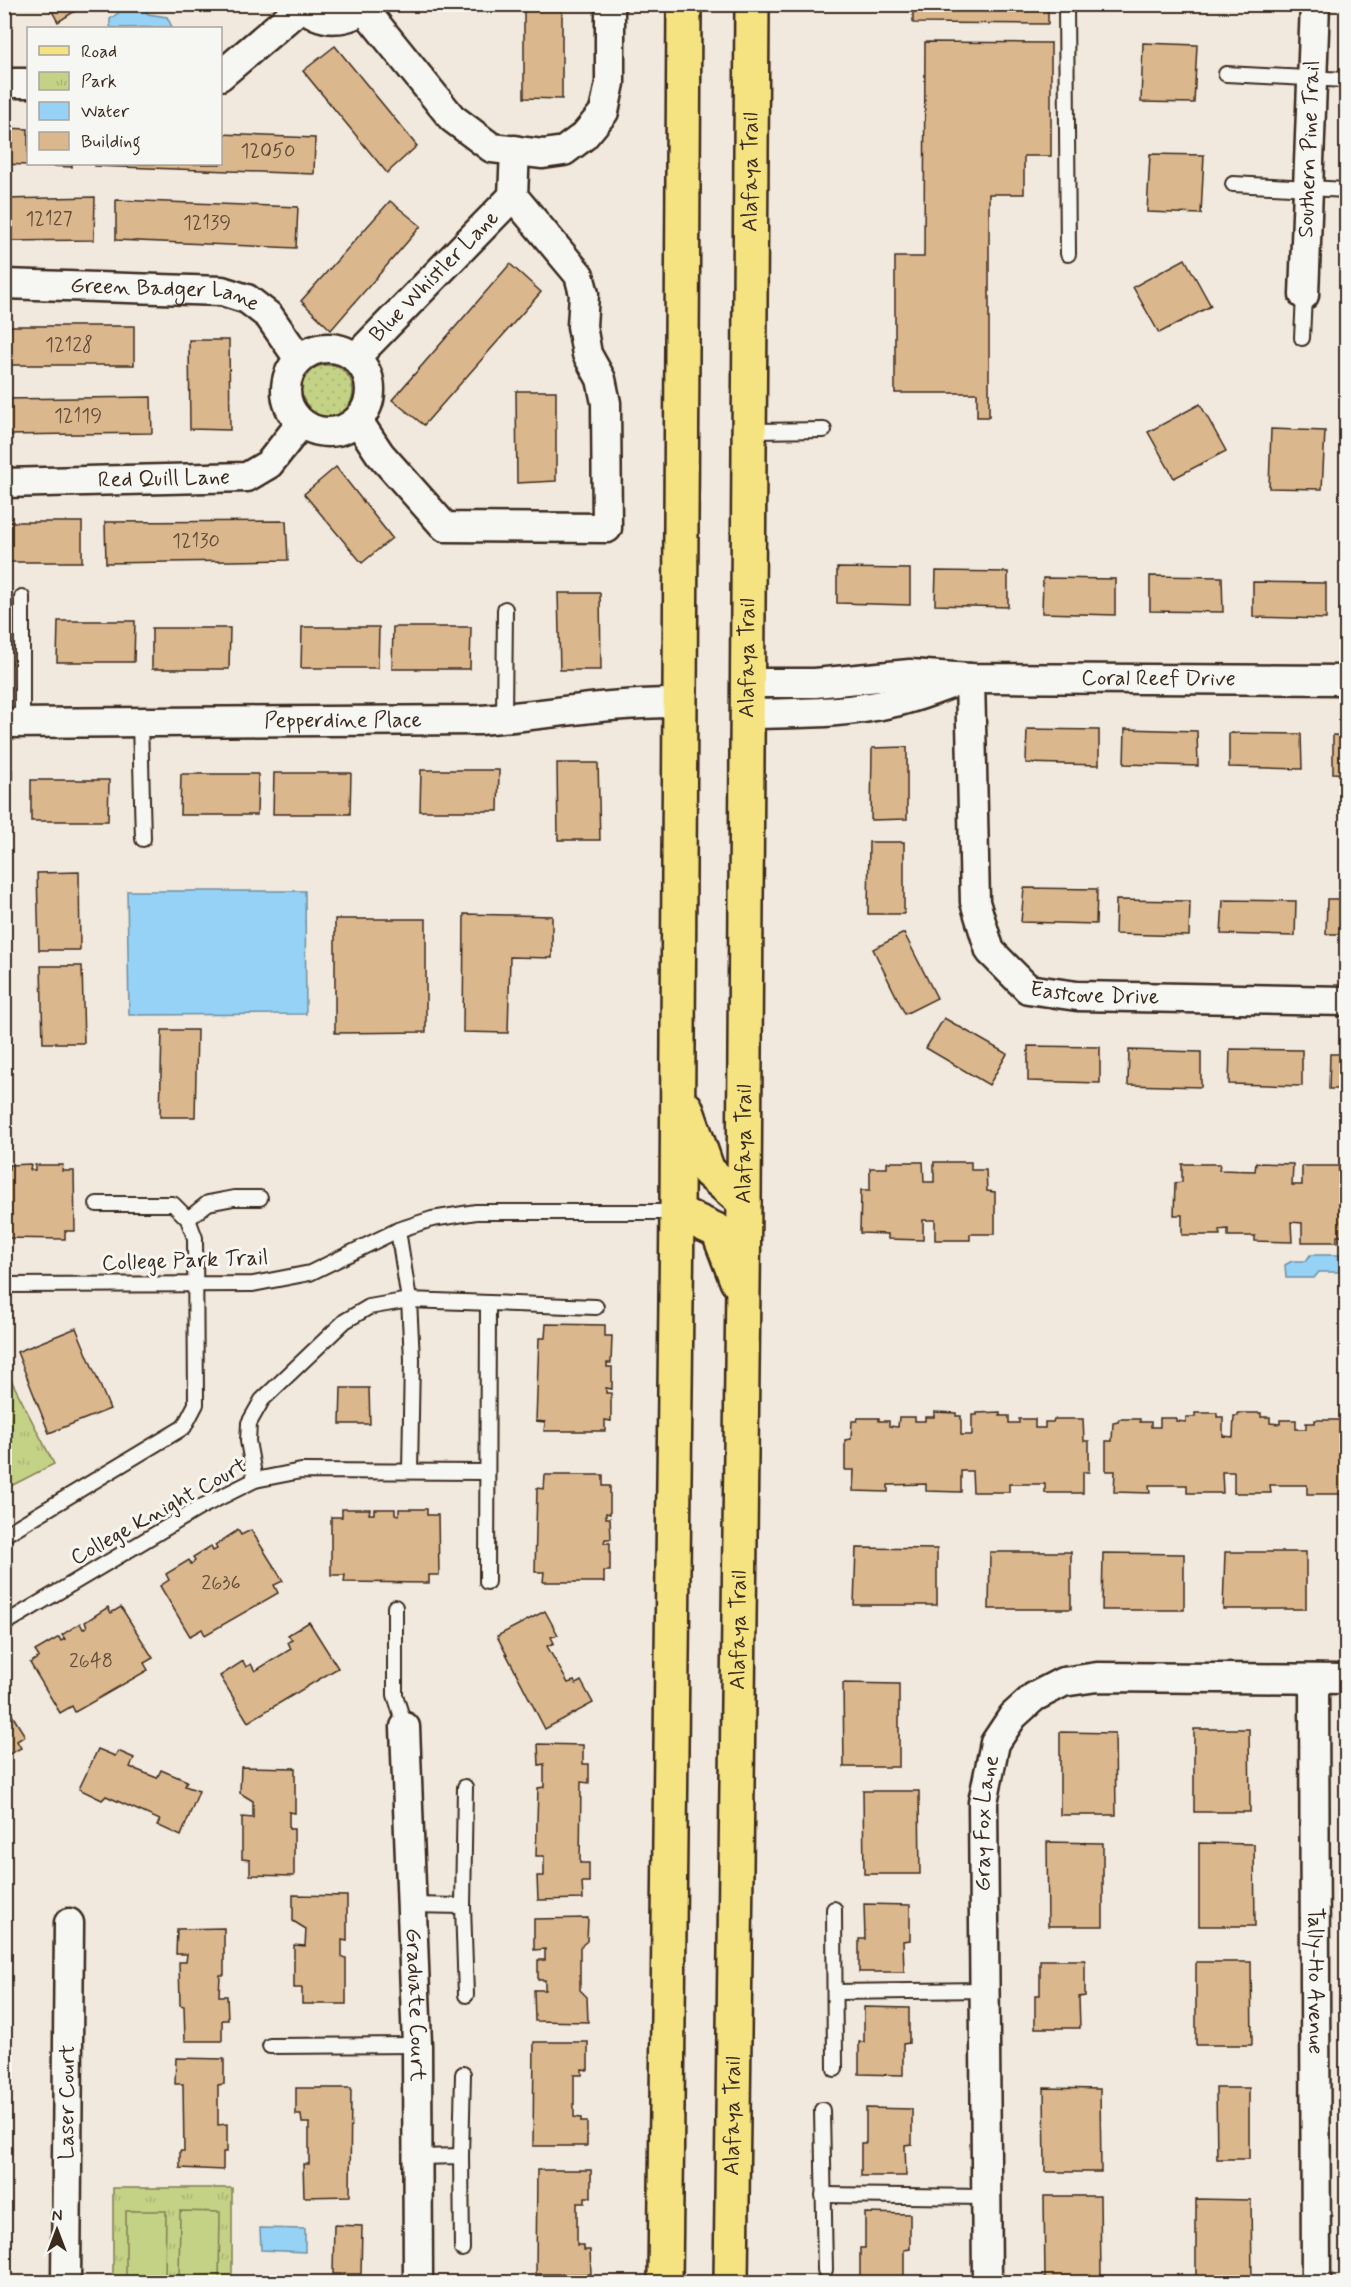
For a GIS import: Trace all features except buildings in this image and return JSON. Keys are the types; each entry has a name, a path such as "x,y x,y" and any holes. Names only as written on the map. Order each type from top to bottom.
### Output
{"main road":[{"path":"665,2283 677,1212 684,4"},
{"name":"Alafaya Trail","path":"731,2283 744,1202 752,4"},
{"path":"678,1087 708,1171 744,1202"},
{"path":"677,1212 718,1231 743,1293"},
{"path":"665,2244 684,2283"}],"street":[{"path":"222,74 301,5 315,16 331,20 347,18 367,7 452,118 492,148 543,154 564,151 584,136 604,112 610,83 610,4"},
{"name":"Southern Pine Trail","path":"1305,295 1315,4"},
{"path":"4,83 27,83"},
{"name":"Blue Whistler Lane","path":"356,357 513,196 515,150"},
{"name":"Blue Whistler Lane","path":"358,421 381,454 445,527 607,528 606,404 602,379 587,354 582,326 584,294 582,284 579,275 513,196"},
{"name":"Green Badger Lane","path":"4,284 222,291 248,299 269,316 299,359"},
{"path":"321,348 345,351 356,357 365,368 370,381 371,396 366,410 358,421 348,428 324,433 312,430 301,423 287,404 285,392 291,369 299,359 321,348"},
{"name":"Red Quill Lane","path":"4,483 247,477 269,464 301,423"},
{"name":"Coral Reef Drive","path":"748,698 818,712 896,702 970,678 1347,680"},
{"name":"Eastcove Drive","path":"970,678 975,903 990,951 1028,989 1077,996 1347,1001"},
{"name":"Pepperdine Place","path":"13,723 468,720 504,718 619,703 680,703"},
{"name":"Gray Fox Lane","path":"987,2283 983,1802 995,1743 1013,1716 1034,1697 1063,1682 1097,1677 1347,1678"},
{"name":"Tally-Ho Avenue","path":"1314,1679 1316,2283"},
{"name":"Graduate Court","path":"405,1726 417,2045 418,2283"},
{"name":"Laser Court","path":"66,2283 69,1923"}],"lane":[{"path":"1066,4 1068,254"},
{"path":"1226,74 1347,80"},
{"path":"1233,184 1347,190"},
{"path":"1302,338 1305,295"},
{"path":"749,431 824,430"},
{"path":"13,723 22,597"},
{"path":"504,718 505,609"},
{"path":"140,722 143,838"},
{"path":"188,1219 208,1203 234,1198 260,1198"},
{"path":"4,1535 184,1427 196,1404 195,1238 188,1219 173,1204 98,1204"},
{"name":"College Park Trail","path":"4,1285 253,1284 310,1273 399,1230 432,1219 477,1212 677,1212"},
{"path":"399,1230 409,1300 412,1359 410,1472"},
{"path":"255,1480 248,1442 249,1423 262,1400 345,1321 369,1307 409,1300 597,1307"},
{"path":"487,1582 489,1303"},
{"name":"College Knight Court","path":"4,1624 201,1508 255,1480 301,1471 488,1472"},
{"path":"395,1607 395,1695 405,1726"},
{"path":"465,1787 463,1906 466,1995"},
{"path":"412,1905 463,1906"},
{"path":"834,1909 835,2069"},
{"path":"835,1992 986,1990"},
{"path":"270,2046 417,2045"},
{"path":"462,2249 461,2156 464,2074"},
{"path":"822,2110 825,2270"},
{"path":"418,2157 461,2156"},
{"path":"824,2195 987,2197"}],"green space":[{"path":"327,365 337,367 345,373 351,381 353,391 351,401 345,409 337,415 327,417 317,415 309,409 303,401 301,391 303,381 309,373 317,367"},
{"path":"4,1366 54,1464 5,1489 4,1489"},
{"path":"113,2188 232,2188 232,2282 113,2282"},
{"path":"126,2211 166,2211 165,2282 126,2282"},
{"path":"180,2211 220,2212 219,2282 179,2282"}],"water":[{"path":"121,5 142,5 148,14 167,17 172,27 111,27 110,19 118,13"},
{"path":"127,891 305,891 306,1014 129,1015"},
{"path":"1310,1255 1340,1255 1339,1272 1319,1272 1314,1278 1286,1278 1285,1265 1292,1261 1306,1261"},
{"path":"5,1413 12,1433 5,1447"},
{"path":"260,2228 305,2229 305,2252 261,2250"}]}
